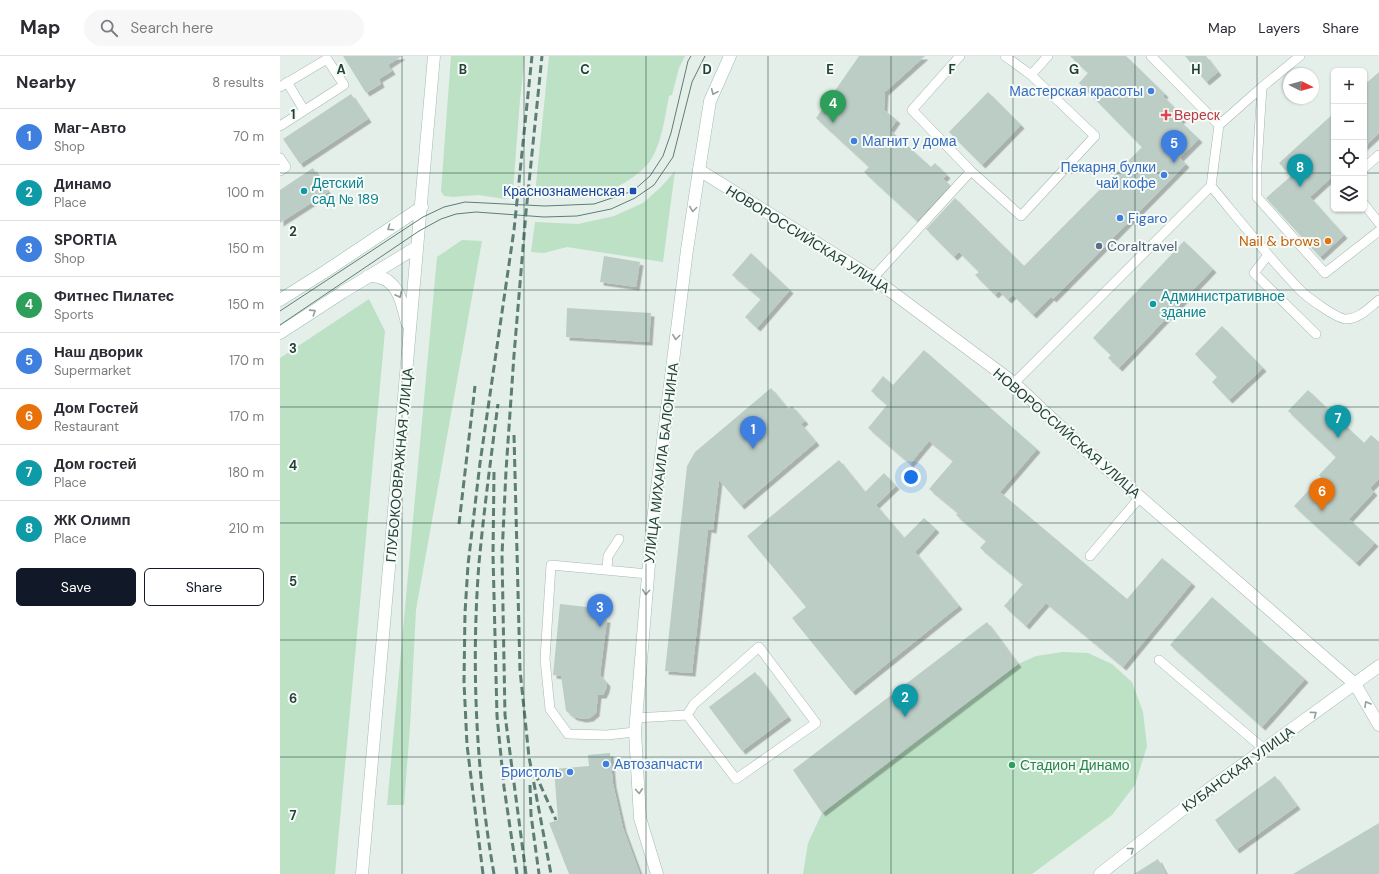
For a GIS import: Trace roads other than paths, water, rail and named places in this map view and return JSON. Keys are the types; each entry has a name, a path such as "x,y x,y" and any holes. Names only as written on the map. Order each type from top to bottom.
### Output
{"main road":[{"name":"ГЛУБОКООВРАЖНАЯ УЛИЦА","path":"362,874 417,247 422,207 434,56"},
{"name":"УЛИЦА МИХАИЛА БАЛОНИНА","path":"657,874 640,818 635,732 652,528 686,258 710,101 730,56"},
{"name":"НОВОРОССИЙСКАЯ УЛИЦА","path":"699,170 873,278 1014,383 1080,445 1355,684 1379,725"},
{"path":"280,300 422,207"},
{"path":"280,333 368,276 417,247"},
{"path":"368,276 384,278 396,289 404,307 410,338"},
{"name":"КУБАНСКАЯ УЛИЦА","path":"1100,874 1205,792 1379,666"}],"lane":[{"path":"960,56 912,110 971,171 1021,216 1095,136 1031,75 1005,56"},
{"path":"1031,75 1048,56"},
{"path":"1151,56 1219,125"},
{"path":"1014,383 1211,186 1219,125 1300,56"},
{"path":"280,126 344,85 327,59 284,84 304,110"},
{"path":"1262,87 1257,165 1257,197 1325,274 1379,230"},
{"path":"1367,165 1379,155"},
{"path":"280,158 286,167 280,170"},
{"path":"873,278 971,171"},
{"path":"1211,186 1301,292 1332,314 1345,320 1358,317 1379,300"},
{"path":"1367,208 1379,223"},
{"path":"1268,254 1254,273 1316,334"},
{"path":"1090,556 1140,497"},
{"path":"607,570 608,556 619,539"},
{"path":"635,732 607,735 568,734 550,709 545,659 551,565 648,574"},
{"path":"759,647 816,723 736,779 687,715 694,704 759,647"},
{"path":"1159,660 1264,749"},
{"path":"636,718 687,715"}],"tram line":[{"path":"280,311 423,217 444,207 465,202 545,206 594,204 633,191 650,176 663,156 671,133 688,61 691,56"},
{"path":"280,325 419,231 441,219 456,214 476,212 544,217 577,216 611,209 635,198 654,185 673,157 692,82 705,56"}],"railway":[{"path":"483,874 467,745 464,682 465,613 468,565 480,463 514,230 532,56"},
{"path":"526,874 505,715 502,555 514,355 526,212 542,56"},
{"path":"459,524 475,386"},
{"path":"494,874 479,758 475,680 475,641 479,563 498,404"},
{"path":"514,435 520,670 529,757 551,874"},
{"path":"494,472 493,555 497,716 504,787 517,874"},
{"path":"535,773 556,820"},
{"path":"530,785 531,815 539,874"}],"place":[{"name":"Мастерская красоты","path":"1151,91"},
{"name":"Вереск","path":"1166,115"},
{"name":"Фитнес Пилатес","path":"833,123"},
{"name":"Магнит у дома","path":"854,141"},
{"name":"Наш дворик","path":"1174,163"},
{"name":"Пекарня булки чай кофе","path":"1164,175"},
{"name":"ЖК Олимп","path":"1300,187"},
{"name":"Детский сад № 189","path":"304,191"},
{"name":"Краснознаменская","path":"633,191"},
{"name":"Figaro","path":"1120,218"},
{"name":"Nail & brows","path":"1328,241"},
{"name":"Coraltravel","path":"1099,246"},
{"name":"Административное здание","path":"1153,304"},
{"name":"Дом гостей","path":"1338,438"},
{"name":"Маг-Авто","path":"753,449"},
{"name":"Дом Гостей","path":"1322,511"},
{"name":"SPORTIA","path":"600,627"},
{"name":"Динамо","path":"905,717"},
{"name":"Автозапчасти","path":"606,764"},
{"name":"Стадион Динамо","path":"1012,765"},
{"name":"Бристоль","path":"570,772"}]}
